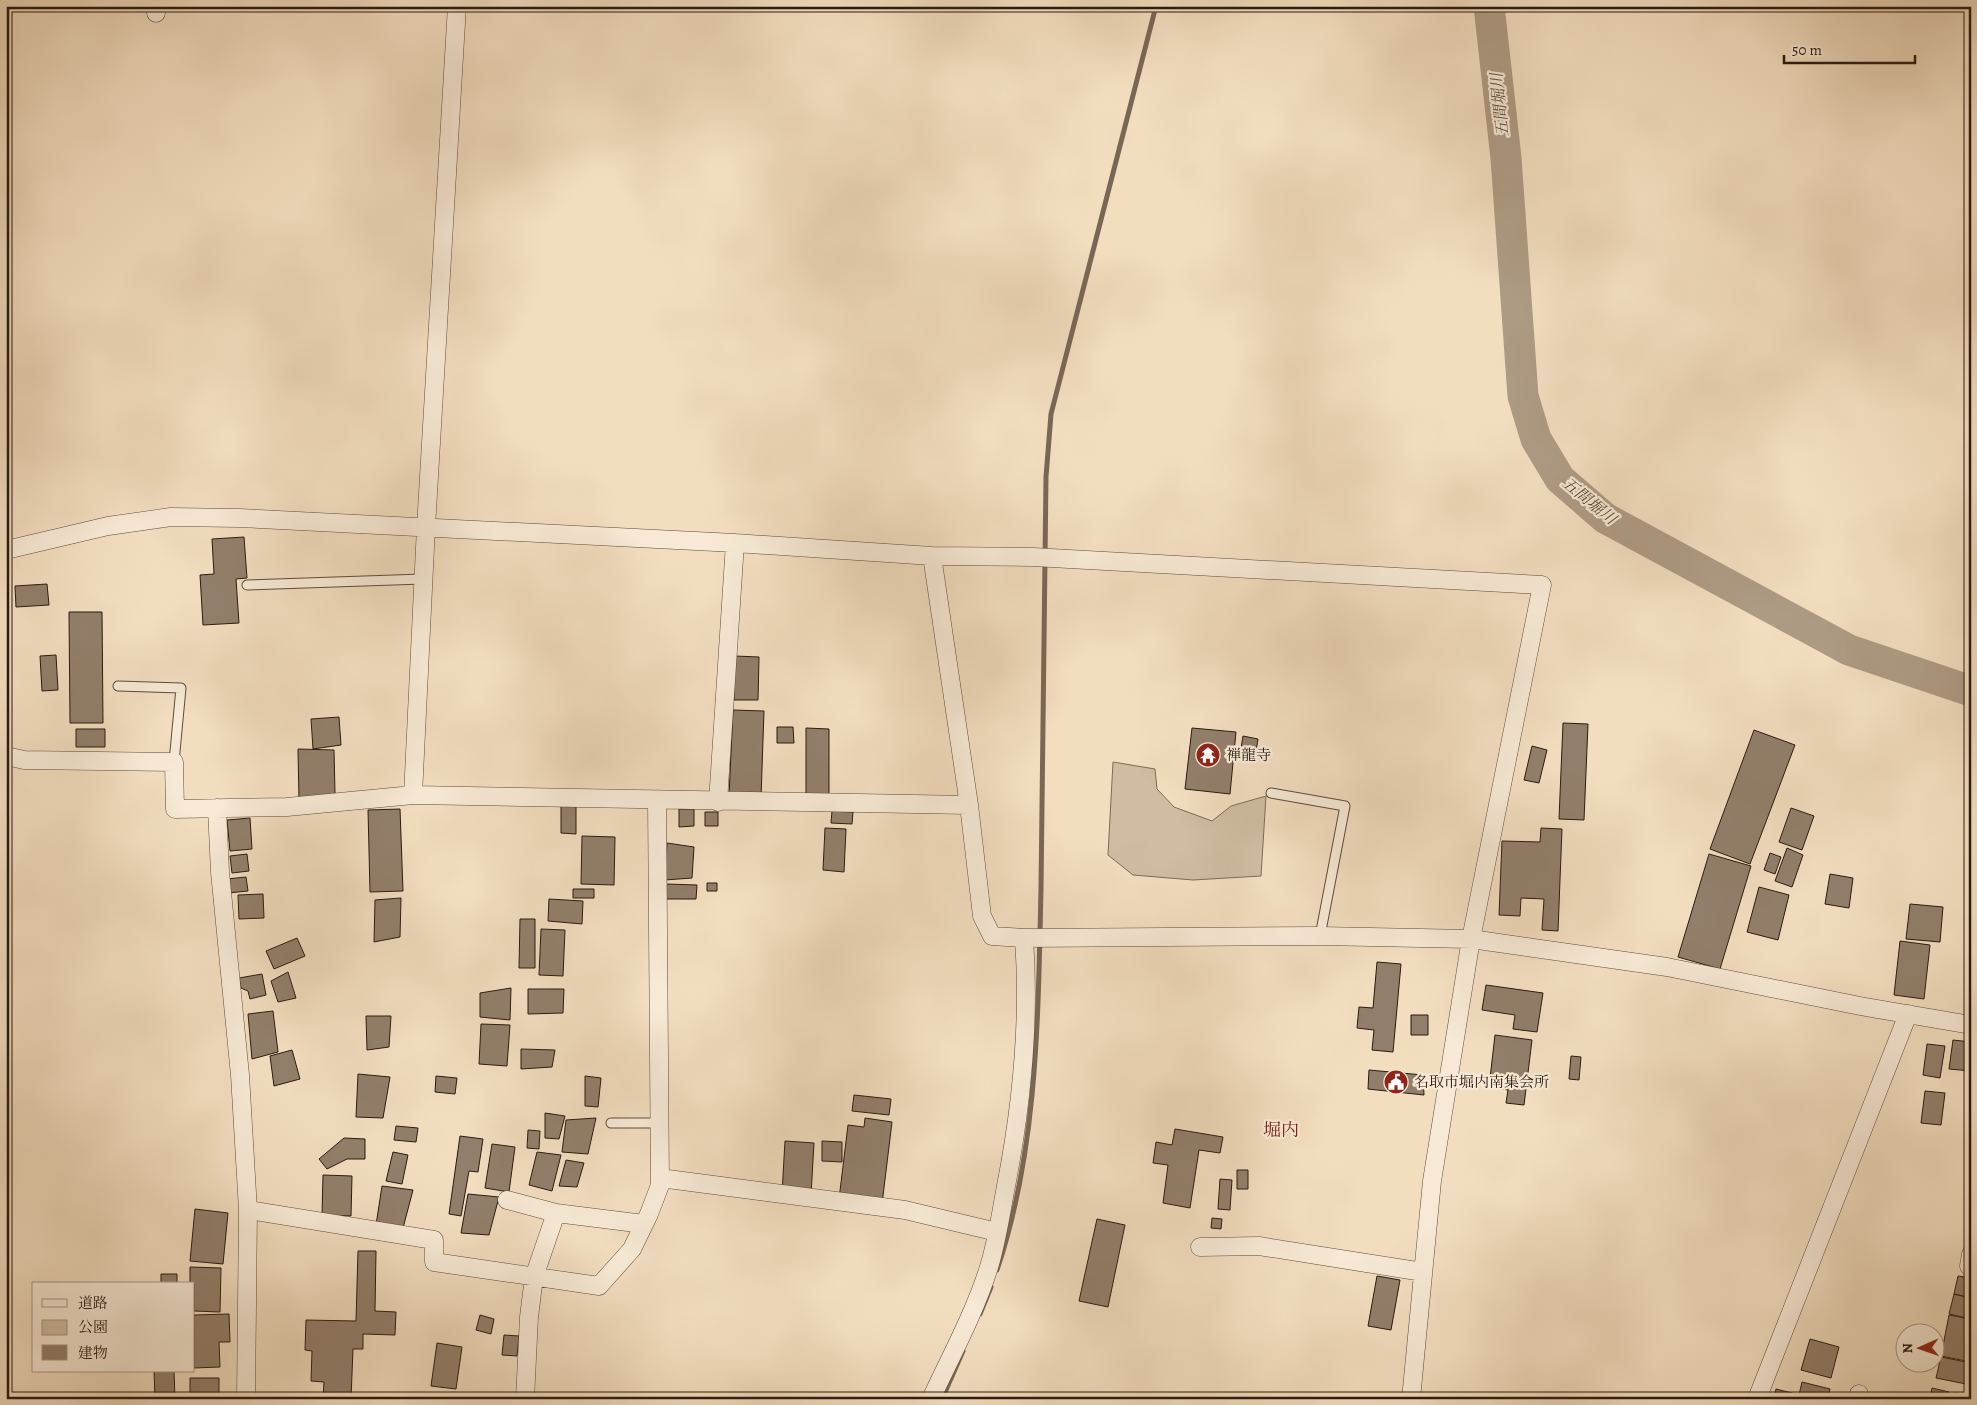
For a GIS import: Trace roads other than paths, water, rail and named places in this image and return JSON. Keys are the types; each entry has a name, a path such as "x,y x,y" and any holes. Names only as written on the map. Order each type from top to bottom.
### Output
{"street":[{"path":"413,795 426,527 457,6"},
{"path":"6,550 108,526 170,518 239,518 735,543 932,556 1033,557 1542,585 1471,939 1432,1181 1411,1399"},
{"path":"718,802 735,543"},
{"path":"932,556 969,805 982,916 992,936 1033,938 1320,936 1471,939 1667,967 1971,1025"},
{"path":"6,756 24,760 174,762 175,808 286,807 413,795 718,802 969,805"},
{"path":"248,1210 434,1240 434,1262 599,1286 632,1249 660,1185 657,800"},
{"path":"217,808 220,881 240,1075 248,1210 246,1399"},
{"path":"931,1399 988,1268 997,1232 1017,1132 1033,938"},
{"path":"1757,1399 1908,1014"},
{"path":"660,1178 905,1210 997,1232"},
{"path":"507,1200 556,1213 644,1224"},
{"path":"525,1399 529,1317 534,1277 556,1213"},
{"path":"1200,1247 1259,1246 1423,1272"}],"lane":[{"path":"246,585 424,579"},
{"path":"118,686 181,688 174,762"},
{"path":"1271,793 1345,806 1320,936"},
{"path":"611,1123 660,1122"}],"waterway":[{"path":"997,1270 1011,1224 1021,1177 1028,1129 1037,1033 1041,889 1046,477 1051,414 1156,6"},
{"name":"五間堀川","path":"1489,6 1506,158 1523,396 1536,439 1560,479 1605,518 1849,650 1971,691"},
{"path":"980,1314 991,1287"},
{"path":"942,1399 963,1351"}],"place":[{"name":"禅龍寺","path":"1208,755"},
{"name":"名取市堀内南集会所","path":"1396,1082"}],"district":[{"name":"堀内","path":"1281,1130"}]}
